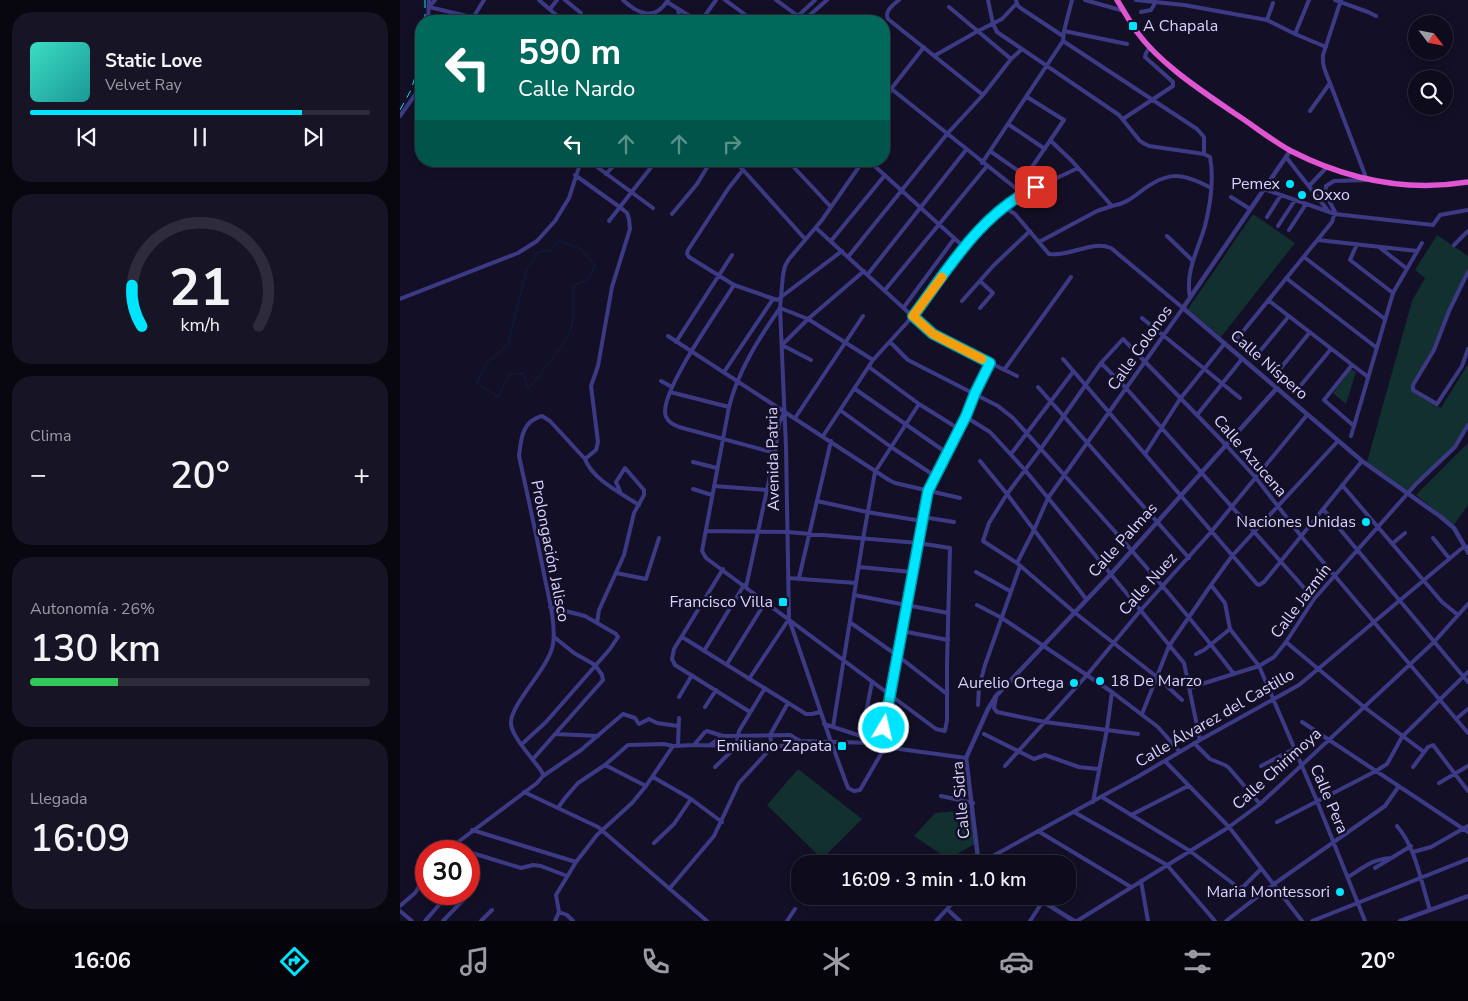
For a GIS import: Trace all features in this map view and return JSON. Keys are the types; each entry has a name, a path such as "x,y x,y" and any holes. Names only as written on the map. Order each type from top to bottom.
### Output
{"highway":[{"path":"1117,0 1138,34 1197,88 1290,150 1327,167 1366,180 1421,186 1468,182"}],"street":[{"path":"428,15 429,0"},
{"path":"429,7 435,0"},
{"path":"475,15 484,0"},
{"path":"539,0 555,15"},
{"path":"550,10 557,0"},
{"path":"565,0 581,13"},
{"path":"623,0 639,12 644,13 658,12 668,1 689,15"},
{"path":"705,15 716,0"},
{"path":"725,0 746,15"},
{"path":"776,0 797,15"},
{"path":"799,15 815,0"},
{"path":"811,15 827,0"},
{"path":"886,15 899,0"},
{"path":"988,0 993,24 997,32 1123,119 1140,141 1149,146 1204,154 1210,157 1210,188 1205,226 1193,261 1188,287 1190,297"},
{"path":"982,162 1027,96 1063,36 1072,0"},
{"path":"1085,0 1124,11"},
{"path":"1136,0 1184,2 1267,20 1326,47"},
{"path":"1294,34 1309,0"},
{"path":"1335,0 1376,16"},
{"path":"934,56 993,24 1006,15 1017,1 1022,9 1201,133 1204,137 1204,154"},
{"path":"1141,12 1151,10 1154,6 1154,1"},
{"path":"1236,340 1330,226 1335,210 1325,193 1328,184 1334,181 1366,180 1324,71 1323,63 1326,47 1341,1"},
{"path":"1267,20 1274,3"},
{"path":"429,7 455,15"},
{"path":"949,7 1011,59"},
{"path":"678,9 679,15"},
{"path":"890,21 983,94"},
{"path":"1063,36 1127,44"},
{"path":"924,47 891,89 1022,194"},
{"path":"1123,119 1153,101 1171,88 1173,84 1145,57 1151,47"},
{"path":"848,257 947,134 1011,59 1022,49"},
{"path":"1310,111 1330,83"},
{"path":"400,116 415,95"},
{"path":"1017,189 1064,120 1027,96"},
{"path":"1008,124 1045,149"},
{"path":"1050,140 1112,206"},
{"path":"811,360 782,345 808,319 866,273 966,150"},
{"name":"Calle Colonos","path":"978,705 978,686 1018,565 1048,498 1183,308 1290,150"},
{"path":"990,152 1027,176"},
{"path":"1286,156 1329,212"},
{"path":"885,290 987,166"},
{"path":"400,299 528,248 544,234 562,210 569,198 578,167"},
{"path":"597,167 653,208"},
{"path":"606,174 612,167"},
{"path":"609,221 651,167"},
{"path":"672,214 697,184 707,167"},
{"path":"739,167 805,239"},
{"path":"794,167 831,207"},
{"name":"Avenida Patria","path":"859,167 816,228 805,239 785,266 780,308 785,411 789,619 824,724 848,788 858,791 862,787 883,746"},
{"path":"876,167 964,247"},
{"path":"1309,186 1327,167"},
{"path":"823,436 873,360 913,316 964,247 987,221 1022,194 1078,168"},
{"path":"742,171 728,189 687,254 734,285 773,300 781,298 842,251"},
{"path":"575,175 620,208 629,219 630,229 612,287 598,366 591,386 598,447 593,454 585,459 588,467 599,478 638,505"},
{"path":"831,241 885,175"},
{"path":"1004,207 1015,214 1039,242 1097,211 1128,201 1151,183 1162,178 1174,175 1186,176 1210,188"},
{"path":"1264,190 1335,214 1433,225 1440,215 1468,210"},
{"path":"1267,217 1281,195"},
{"path":"1231,197 1250,209"},
{"path":"1278,226 1296,200"},
{"path":"1289,230 1306,204"},
{"path":"816,228 933,334 1017,376"},
{"path":"962,301 1030,231"},
{"path":"1454,244 1468,231"},
{"path":"1167,236 1193,261"},
{"path":"904,307 954,239"},
{"path":"1318,240 1417,251"},
{"name":"Calle Níspero","path":"1039,242 1046,252 1051,255 1064,254 1099,245 1111,248 1362,461 1454,528 1467,547 1468,553"},
{"path":"1350,436 1393,293 1422,242"},
{"path":"1357,244 1350,260 1393,293"},
{"path":"1379,247 1406,268"},
{"path":"676,342 732,255"},
{"path":"1304,258 1385,319"},
{"path":"1468,272 1449,311 1434,350 1413,385 1412,390 1437,404 1462,366 1468,349"},
{"path":"1004,370 1071,277"},
{"path":"1286,278 1376,348"},
{"path":"980,281 993,293 980,308"},
{"path":"734,285 691,352 672,387 666,405 666,417 674,425 775,453"},
{"path":"724,372 773,300"},
{"path":"1268,300 1368,376"},
{"path":"706,531 787,532 918,543 950,548 947,720 945,731 936,729 889,695 703,554 702,548 717,468 729,407 737,380 768,325 780,308 808,319 873,360"},
{"path":"795,418 863,316"},
{"path":"1256,356 1289,316"},
{"path":"1142,318 1240,398"},
{"path":"1276,374 1310,332"},
{"path":"668,336 831,441 875,472 896,483 960,498"},
{"name":"Calle Azucena","path":"1101,362 1123,339 1145,361 1256,478 1301,536 1468,733"},
{"path":"890,342 908,360 975,393 1002,409 1132,550 1234,674"},
{"path":"1145,454 1180,399 1225,344"},
{"path":"1296,391 1331,348"},
{"path":"1064,359 1073,372 1255,583 1259,585 1280,563 1362,461"},
{"path":"1197,415 1242,359"},
{"path":"1182,700 1018,565 983,541 989,523 1007,494 1086,386 1101,362 1314,599"},
{"path":"883,746 889,695 898,656 928,491 960,429 990,363"},
{"path":"1352,365 1324,400 1354,426"},
{"path":"869,367 919,404 960,429"},
{"path":"1011,454 1073,372"},
{"path":"661,381 672,387"},
{"path":"1038,387 1065,415 1188,558"},
{"name":"Calle Palmas","path":"988,709 996,696 1110,575 1277,388"},
{"path":"855,389 947,452"},
{"path":"670,392 729,407"},
{"path":"833,727 851,623 862,539 875,472 919,404"},
{"path":"840,410 935,476"},
{"path":"704,651 745,586 780,423 785,411"},
{"name":"Calle Nuez","path":"1005,766 1046,722 1113,642 1211,532 1307,415"},
{"name":"Prolongación Jalisco","path":"543,776 511,727 512,716 545,664 553,647 554,637 550,607 519,456 527,424 531,420 542,416 550,421 585,459"},
{"path":"966,416 990,432 1011,454 1184,663 1200,740"},
{"name":"Calle Jazmín","path":"1189,688 1259,666 1272,658 1286,642 1314,599 1407,494 1455,447 1468,424"},
{"path":"799,578 831,441"},
{"path":"1142,714 1169,646 1211,585 1232,556 1338,441"},
{"path":"980,461 1086,599"},
{"path":"693,462 717,468"},
{"path":"597,623 599,610 624,555 633,519 638,505 644,496 644,490 625,468 616,482 620,492"},
{"path":"1342,485 1442,602 1458,615"},
{"path":"714,486 766,490"},
{"path":"692,489 712,495"},
{"path":"817,501 867,512 954,522"},
{"path":"1323,510 1468,682"},
{"path":"1393,543 1404,533"},
{"path":"616,572 646,579 659,538"},
{"path":"1433,538 1449,558"},
{"name":"Calle Álvarez del Castillo","path":"995,855 1102,797 1299,685 1449,558 1467,547"},
{"path":"859,567 912,572"},
{"path":"723,570 682,637 673,654 673,662 750,712"},
{"path":"976,572 1010,591"},
{"path":"788,578 856,583"},
{"name":"Calle Pera","path":"1211,585 1224,603 1230,628 1259,666 1302,765 1365,921"},
{"path":"854,596 948,613"},
{"path":"727,664 766,601"},
{"name":"Calle Chirimoya","path":"1076,921 1229,827 1260,804 1434,642 1468,604"},
{"path":"977,605 1002,618 1112,692 1158,727 1180,752"},
{"path":"522,744 546,722 610,649 618,636 590,618 550,607"},
{"path":"590,618 599,610"},
{"path":"749,679 789,619"},
{"path":"851,623 947,694"},
{"path":"1196,654 1204,650 1230,628"},
{"path":"902,631 948,640"},
{"path":"533,758 603,680 602,674 595,665 574,653 554,637"},
{"path":"682,637 809,715 820,712"},
{"path":"1286,642 1364,707 1424,752"},
{"path":"1277,822 1387,764 1402,737 1468,672"},
{"path":"679,697 692,675"},
{"path":"866,713 872,682"},
{"path":"715,767 736,746 738,736 750,712 765,688"},
{"path":"704,707 716,690"},
{"path":"1093,802 1112,692"},
{"path":"996,696 995,711 1046,722 1138,734"},
{"path":"772,747 770,735 788,703"},
{"name":"Calle Sidra","path":"980,855 966,758 988,709"},
{"path":"1456,719 1468,709"},
{"path":"459,840 598,736 623,714 635,718 639,724 649,719 657,723 678,726"},
{"path":"678,745 679,718"},
{"path":"1302,722 1468,832"},
{"path":"824,724 861,736 883,746 966,758"},
{"path":"694,745 705,732 710,731 723,736 790,734 800,741"},
{"path":"556,734 598,736"},
{"path":"984,734 1034,759 1045,755 1079,768 1098,769"},
{"path":"710,745 723,736"},
{"path":"738,736 749,747"},
{"path":"558,808 575,786 628,745 772,747 800,741 873,743"},
{"path":"1194,744 1210,759 1229,768 1260,804"},
{"path":"1413,767 1424,752 1431,745 1434,746 1468,791"},
{"path":"555,921 559,912 556,895 576,862 602,830 632,803 653,777 673,746"},
{"path":"670,888 714,836 722,822 736,787 772,747"},
{"path":"1261,766 1294,749"},
{"path":"1164,761 1229,827 1302,921"},
{"path":"605,764 646,786"},
{"path":"1439,782 1468,766"},
{"path":"653,777 691,799 722,822"},
{"path":"1131,815 1188,786"},
{"path":"1226,921 1274,884 1385,806 1399,786"},
{"path":"524,792 594,824 707,921"},
{"path":"941,796 973,803"},
{"path":"1102,797 1190,851 1241,888 1261,869"},
{"path":"654,843 674,824 691,799"},
{"path":"1074,812 1167,865 1215,921"},
{"path":"1397,826 1406,836 1411,846 1430,910"},
{"path":"1412,852 1432,847 1468,826"},
{"path":"472,830 576,862"},
{"path":"1038,831 1131,887"},
{"path":"1375,868 1411,846"},
{"path":"480,856 516,867 541,866 567,876"},
{"path":"1348,877 1374,861 1391,858"},
{"path":"1312,921 1468,859"},
{"path":"1141,881 1148,921"},
{"path":"400,906 415,893"},
{"path":"1400,921 1468,896"},
{"path":"425,921 439,905"},
{"path":"443,921 458,905"},
{"path":"936,921 951,905"},
{"path":"1030,921 1040,905"},
{"path":"1049,905 1076,921"},
{"path":"787,921 795,909"},
{"path":"947,909 960,921"},
{"path":"481,921 492,910"},
{"path":"400,911 412,921"},
{"path":"559,912 567,915 573,921"},
{"path":"790,917 796,921"}],"green space":[{"path":"1253,214 1295,243 1221,337 1188,309"},
{"path":"1437,235 1468,256 1468,273 1449,311 1434,350 1412,387 1414,391 1441,408 1468,364 1468,425 1446,457 1409,492 1367,462 1412,301 1425,278 1415,270"},
{"path":"1351,369 1356,372 1346,404 1333,393"},
{"path":"1468,443 1468,505 1454,525 1416,495"},
{"path":"798,769 862,819 826,855 818,855 767,805"},
{"path":"971,810 975,844 955,855 942,855 914,836 935,813"}],"waterway":[{"path":"560,241 581,249 595,265 589,279 573,286 572,325 553,358 528,389 523,373 509,375 498,397 477,383 486,364 508,344 527,269 538,252 550,251 560,241"}],"railway":[{"path":"425,0 425,15"},
{"path":"400,110 411,90 415,77"}],"slow traffic":[{"path":"942,277 913,316 933,334 982,359"}],"place":[{"name":"A Chapala","path":"1133,26"},
{"name":"Pemex","path":"1290,184"},
{"name":"Oxxo","path":"1302,195"},
{"name":"Naciones Unidas","path":"1366,522"},
{"name":"Francisco Villa","path":"783,602"},
{"name":"18 De Marzo","path":"1100,681"},
{"name":"Aurelio Ortega","path":"1074,683"},
{"name":"Emiliano Zapata","path":"842,746"},
{"name":"Maria Montessori","path":"1340,892"}],"route":[{"path":"884,728 928,491 966,416 990,363 933,334 913,316 964,247 987,221 1022,194 1036,187"}]}
